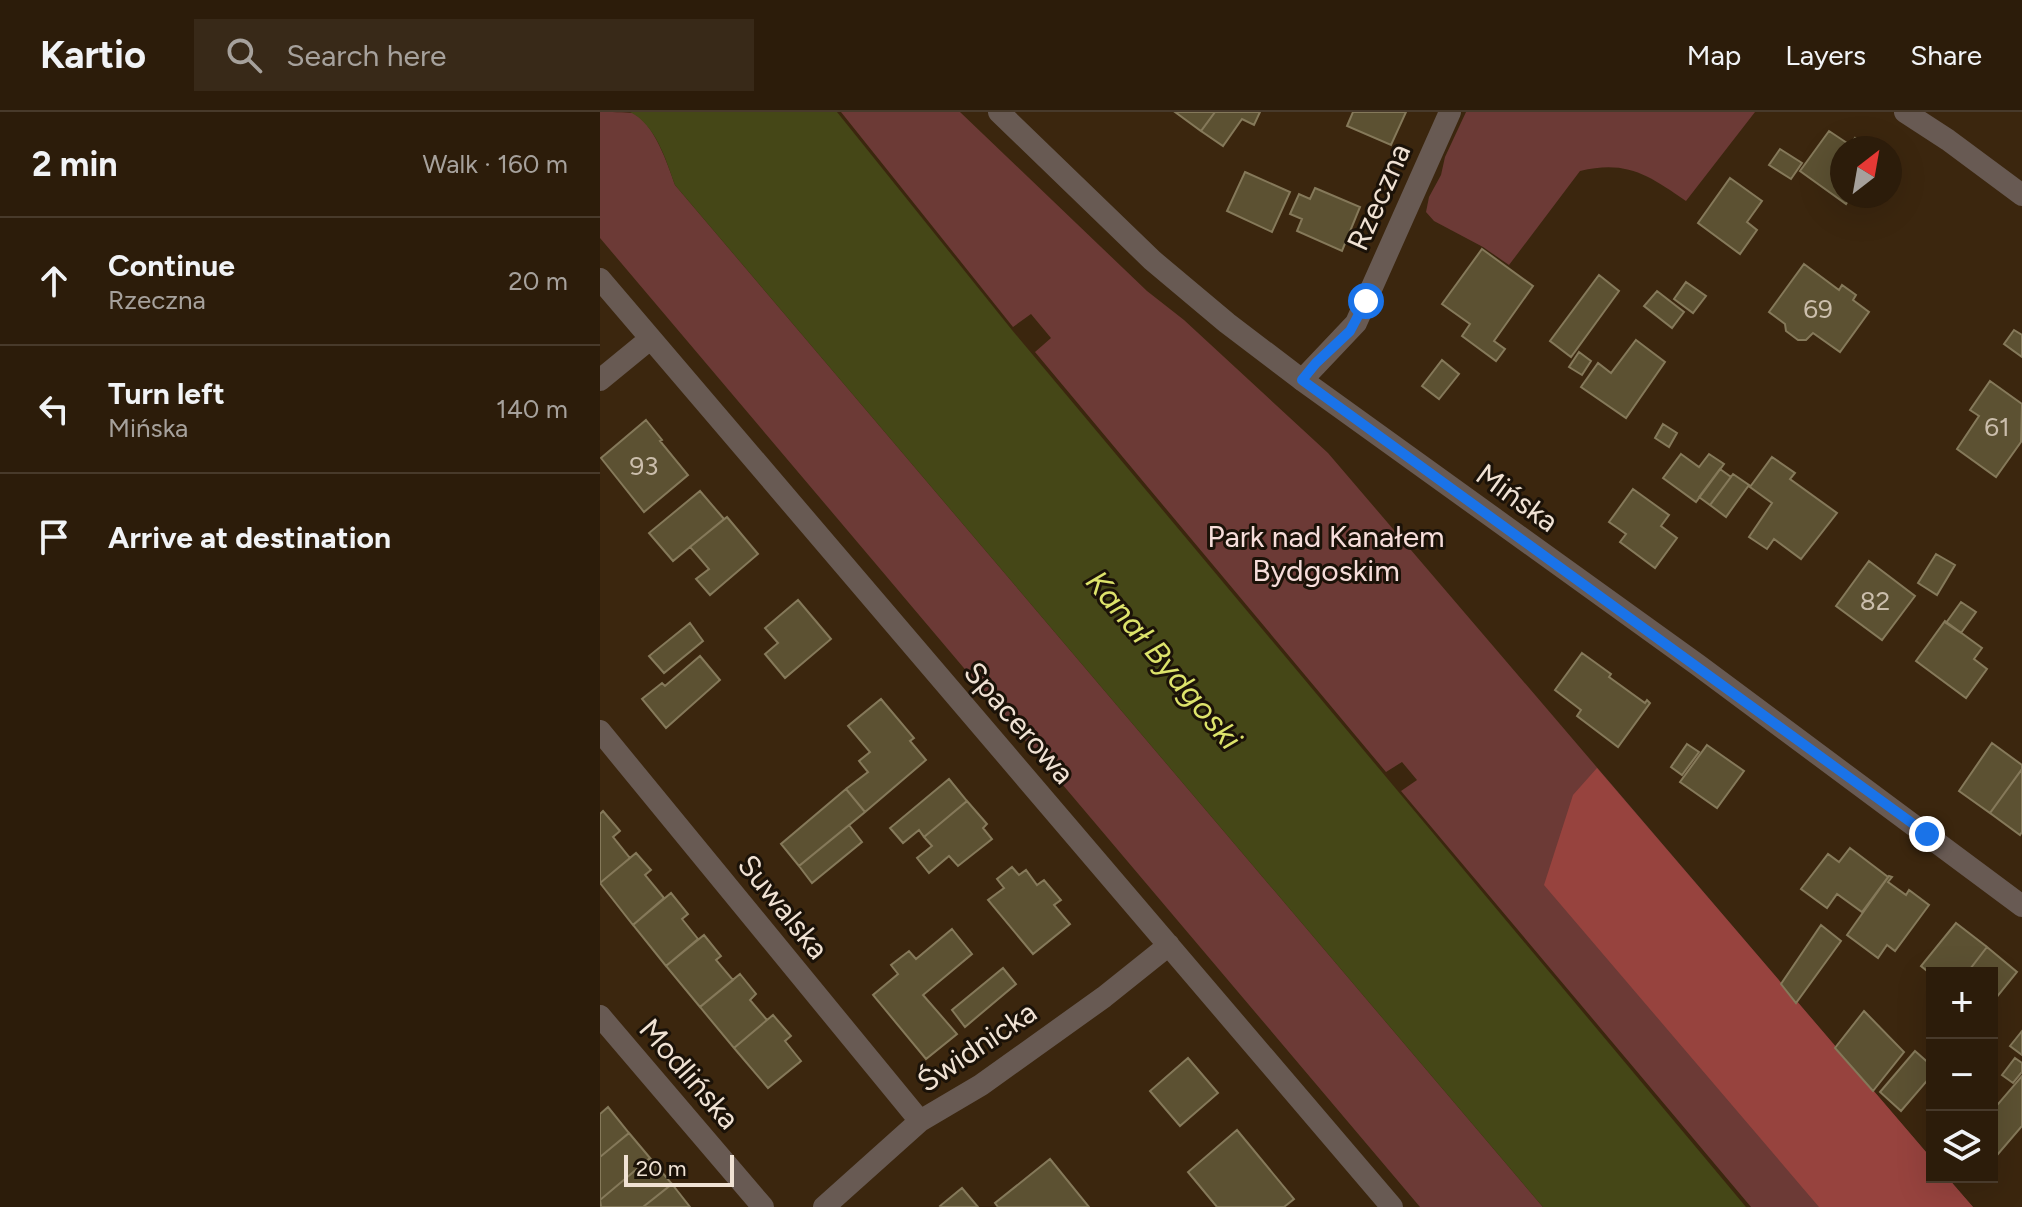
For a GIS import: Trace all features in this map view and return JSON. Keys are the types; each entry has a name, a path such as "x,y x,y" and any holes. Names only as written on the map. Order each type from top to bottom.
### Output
{"street":[{"name":"Mińska","path":"999,112 1152,260 1227,323 1698,665 2022,906"},
{"name":"Rzeczna","path":"1302,380 1356,323 1450,112"},
{"path":"1905,112 2022,195"},
{"name":"Spacerowa","path":"600,279 1387,1205"},
{"path":"600,380 650,339"},
{"name":"Suwalska","path":"600,731 920,1121"},
{"name":"Świdnicka","path":"824,1207 920,1121 981,1085 1104,997 1169,945"},
{"name":"Modlińska","path":"600,1016 763,1207"}],"green space":[{"path":"600,112 633,113 641,118 659,145 675,185 1543,1207 1420,1207 600,238"},
{"name":"Park nad Kanałem Bydgoskim","path":"841,112 960,112 1147,291 1184,320 1328,453 1926,1152 1926,1183 1952,1183 1973,1207 1751,1207 1401,791 1417,780 1402,762 1386,772 1035,352 1051,338 1031,314 1013,327"},
{"path":"1466,112 1755,112 1686,201 1636,172 1611,167 1580,171 1509,265 1434,221 1426,212 1445,157"}],"shaded area":[{"path":"1597,768 1926,1152 1926,1183 1952,1183 1973,1207 1819,1207 1544,885 1573,795"}],"water":[{"name":"Kanał Bydgoski","path":"630,112 837,112 1012,330 1746,1207 1543,1207 675,185 653,134"}],"building":[{"path":"1175,112 1215,112 1201,131"},
{"path":"1215,112 1260,112 1254,125 1242,119 1223,146 1201,131"},
{"path":"1353,112 1406,112 1391,145 1347,126"},
{"path":"1829,131 1836,136 1830,136 1830,193 1800,171"},
{"path":"1780,149 1802,163 1791,179 1769,165"},
{"path":"1245,172 1290,192 1272,232 1227,211"},
{"path":"1730,178 1762,201 1747,222 1757,230 1740,254 1698,223"},
{"path":"1315,188 1360,207 1342,251 1297,231 1302,219 1290,214 1299,194 1310,199"},
{"path":"1482,249 1533,286 1494,341 1505,349 1496,361 1462,336 1470,324 1442,304"},
{"path":"1804,264 1839,290 1842,285 1856,295 1853,300 1869,312 1840,352 1813,333 1806,340 1798,340 1786,331 1785,324 1769,312"},
{"path":"1599,275 1619,291 1571,357 1550,341"},
{"path":"1686,282 1706,296 1693,313 1674,299"},
{"path":"1657,291 1684,312 1672,328 1644,306"},
{"path":"2014,330 2022,335 2022,357 2004,344"},
{"path":"1636,340 1665,362 1626,418 1581,387 1598,363 1611,373"},
{"path":"1579,352 1591,361 1582,375 1569,367"},
{"path":"1442,360 1459,374 1439,399 1422,386"},
{"path":"1990,381 2022,404 2021,442 1996,477 1957,449 1979,416 1970,410"},
{"path":"646,420 688,475 644,512 601,458"},
{"path":"1663,424 1677,433 1669,447 1655,438"},
{"path":"1681,454 1699,467 1709,454 1724,464 1696,502 1663,478"},
{"path":"1772,457 1795,473 1790,479 1837,513 1801,559 1774,539 1767,549 1749,537 1772,503 1750,487"},
{"path":"1720,469 1731,477 1710,505 1699,497"},
{"path":"1733,474 1749,485 1726,517 1710,505"},
{"path":"1633,489 1669,515 1661,526 1677,538 1655,568 1620,542 1626,534 1609,522"},
{"path":"700,491 724,519 673,561 649,533"},
{"path":"727,517 758,554 710,595 696,579 709,569 690,547"},
{"path":"1936,554 1955,565 1937,595 1918,583"},
{"path":"1869,561 1915,596 1882,640 1836,606"},
{"path":"798,600 831,639 785,678 765,654 778,643 765,628"},
{"path":"1961,602 1976,612 1961,633 1946,623"},
{"path":"1945,621 1982,648 1974,659 1987,669 1966,698 1916,661"},
{"path":"690,623 703,641 664,673 649,656"},
{"path":"1582,653 1611,674 1609,677 1645,703 1647,700 1650,703 1618,747 1577,716 1581,710 1555,690"},
{"path":"700,656 720,680 666,728 642,699 662,683 665,686"},
{"path":"881,699 914,738 910,741 926,760 865,812 846,789 868,772 859,761 870,752 848,726"},
{"path":"1992,743 2022,765 2022,769 1990,813 1959,791"},
{"path":"1687,744 1699,752 1682,775 1671,767"},
{"path":"1707,745 1744,771 1717,808 1680,782"},
{"path":"2022,769 2022,832 2020,835 1990,813"},
{"path":"949,779 967,801 924,837 919,830 903,843 890,828"},
{"path":"846,789 865,812 799,866 781,844"},
{"path":"967,801 987,824 983,828 992,839 958,866 949,856 929,873 917,858 932,846 924,837"},
{"path":"603,811 620,831 613,837 630,858 600,883 600,814"},
{"path":"849,825 862,842 812,883 799,866"},
{"path":"1850,848 1888,877 1862,912 1837,894 1827,908 1801,889 1828,854 1839,862"},
{"path":"636,853 651,870 645,875 664,898 633,925 600,883"},
{"path":"1012,867 1019,875 1026,870 1037,885 1044,880 1061,900 1054,905 1070,924 1033,954 988,900 1004,888 997,879"},
{"path":"1889,876 1892,877 1888,882 1906,895 1909,890 1929,905 1895,951 1887,945 1878,958 1847,935"},
{"path":"671,893 688,914 682,919 698,939 666,966 633,925"},
{"path":"1956,923 1987,947 1972,967 1926,967 1926,970 1921,966"},
{"path":"1821,925 1841,941 1796,1003 1781,984"},
{"path":"952,929 972,954 923,995 957,1034 926,1059 873,995 898,974 891,965 909,951 916,959"},
{"path":"704,935 721,956 716,960 733,980 700,1007 666,966"},
{"path":"1987,947 2017,972 1998,996 1998,967 1972,967"},
{"path":"1003,968 1016,984 965,1027 952,1010"},
{"path":"740,974 756,994 750,1000 767,1020 734,1048 700,1007"},
{"path":"1864,1011 1904,1052 1873,1091 1835,1048"},
{"path":"773,1015 791,1036 785,1041 801,1061 768,1088 734,1048"},
{"path":"2022,1031 2022,1055 2010,1046"},
{"path":"1915,1051 1926,1061 1926,1082 1901,1111 1880,1092"},
{"path":"1188,1058 1218,1093 1180,1126 1150,1091"},
{"path":"2015,1058 2022,1063 2022,1072 2013,1083 2002,1075"},
{"path":"2022,1076 2022,1126 1998,1154 1998,1111 1998,1104"},
{"path":"608,1107 629,1133 600,1157 600,1114"},
{"path":"1237,1130 1294,1199 1284,1207 1217,1207 1188,1172"},
{"path":"629,1133 650,1158 600,1200 600,1157"},
{"path":"650,1158 672,1184 643,1207 601,1207 600,1200"},
{"path":"1050,1159 1089,1207 998,1207 995,1203"},
{"path":"672,1184 690,1207 643,1207"},
{"path":"962,1188 978,1207 940,1206"}],"route":[{"path":"1366,301 1350,331 1302,380 1927,834"}]}
